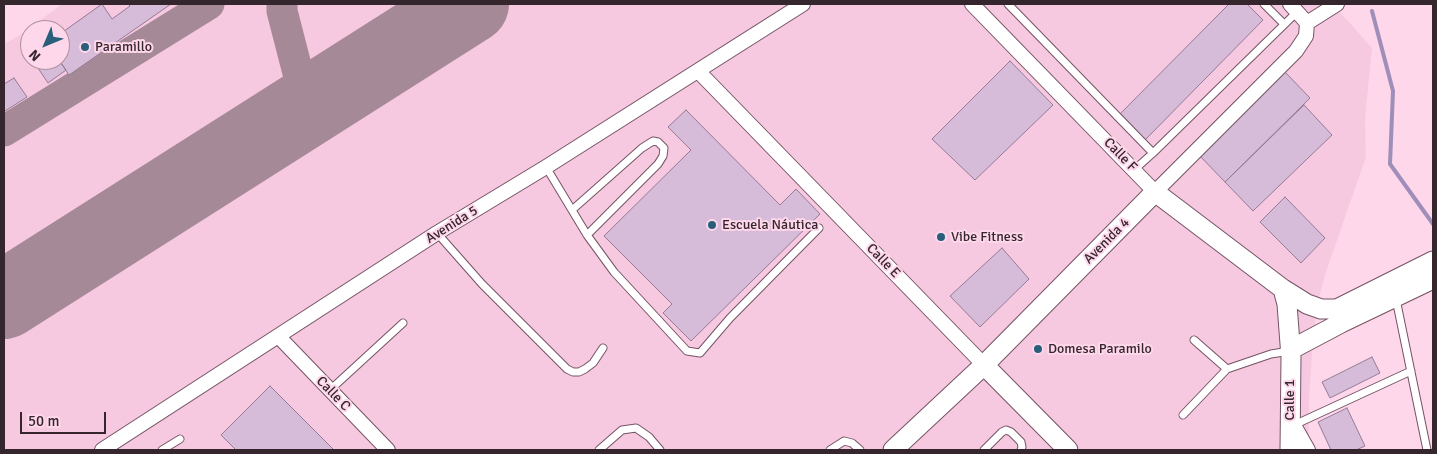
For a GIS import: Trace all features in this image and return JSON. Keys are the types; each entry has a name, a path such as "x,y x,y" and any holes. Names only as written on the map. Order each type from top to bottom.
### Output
{"main road":[{"name":"Calle F","path":"1156,192 1283,289 1307,304 1321,309 1337,308 1433,261"},
{"name":"Avenida 4","path":"893,450 984,365 1156,192"},
{"path":"1290,350 1433,279"},
{"name":"Calle 1","path":"1283,289 1287,304 1290,350 1292,423 1290,450"},
{"name":"Calle E","path":"984,365 1068,450"}],"street":[{"name":"Avenida 5","path":"102,450 438,234 803,4"},
{"name":"Calle F","path":"972,4 1156,192"},
{"path":"1293,8 1307,22 1337,4"},
{"name":"Avenida 4","path":"1156,192 1296,51 1306,36 1307,22"},
{"name":"Calle E","path":"698,71 984,365"},
{"name":"Calle C","path":"278,337 388,450"},
{"path":"1292,423 1308,450"}],"lane":[{"path":"1008,4 1153,153"},
{"path":"1264,4 1284,24"},
{"path":"1134,170 1284,24 1293,8"},
{"path":"572,210 642,148 654,141 664,148 664,156 658,164 587,235"},
{"path":"546,167 587,235 614,272 687,352 700,353 730,318 819,228"},
{"path":"438,234 482,284 567,369 573,372 585,370 604,348"},
{"path":"1396,298 1428,450"},
{"path":"330,390 402,323"},
{"path":"1194,340 1227,369"},
{"path":"1183,415 1227,369 1271,354 1290,350"},
{"path":"1292,423 1411,371"},
{"path":"599,450 622,430 636,428 649,437 660,450"},
{"path":"984,450 1006,430 1011,432 1021,442 1021,450"},
{"path":"162,450 180,439"},
{"path":"830,450 844,440 852,443 860,450"}],"shaded area":[{"path":"62,4 1331,4 1372,48 1365,119 1366,157 1326,272 1318,301 1313,338 1309,400 1309,450 4,450 4,44 20,35 20,70 70,70 70,20 41,20"}],"building":[{"name":"Paramillo","path":"102,4 112,19 130,6 128,4 171,4 69,75 66,70 70,70 70,27"},
{"path":"1229,4 1247,4 1263,20 1145,140 1119,115"},
{"path":"1010,61 1053,105 975,180 932,139"},
{"path":"39,70 66,70 48,83"},
{"path":"1283,70 1310,98 1225,182 1198,154"},
{"path":"14,78 27,97 5,111 4,84"},
{"path":"1304,105 1332,135 1253,211 1225,182"},
{"name":"Escuela Náutica","path":"686,110 780,205 796,189 820,214 691,341 663,313 672,304 604,236 691,150 668,127"},
{"path":"1285,197 1325,238 1301,263 1260,222"},
{"path":"1002,248 1029,279 980,327 950,296"},
{"path":"1372,357 1380,373 1330,398 1322,382"},
{"path":"270,386 334,450 236,450 221,435"},
{"path":"1347,408 1365,446 1356,450 1331,450 1318,422"}],"waterway":[{"path":"1372,11 1393,91 1390,164 1433,224"}],"taxiway":[{"path":"4,131 209,4"},
{"path":"282,4 282,11 307,108"}],"runway":[{"path":"4,300 470,4"}],"place":[{"name":"Paramillo","path":"85,47"},
{"name":"Escuela Náutica","path":"712,225"},
{"name":"Vibe Fitness","path":"941,237"},
{"name":"Domesa Paramilo","path":"1038,349"}]}
